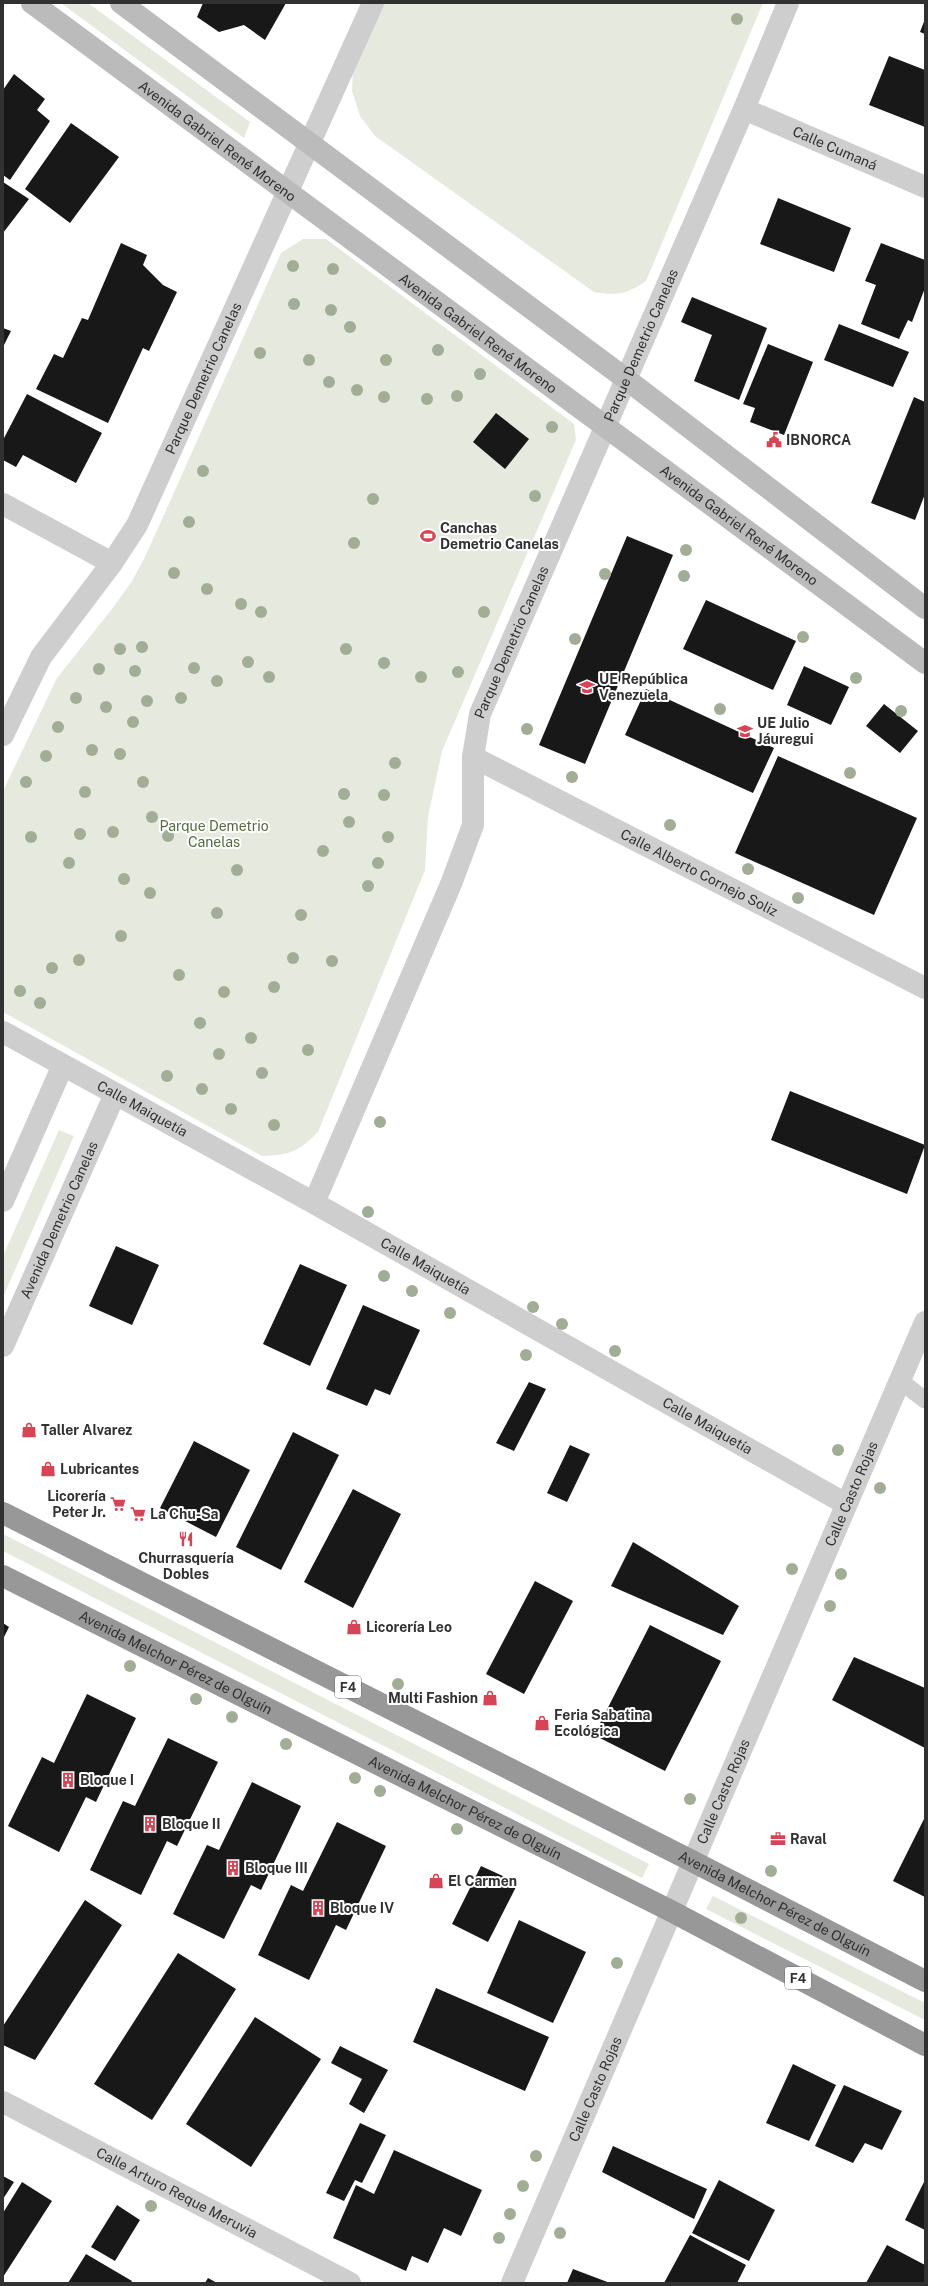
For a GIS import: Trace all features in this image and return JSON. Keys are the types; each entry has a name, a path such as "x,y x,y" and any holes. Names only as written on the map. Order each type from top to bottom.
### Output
{"highway":[{"name":"Avenida Melchor Pérez de Olguín","path":"3,1513 692,1861 925,1981"},
{"name":"Avenida Melchor Pérez de Olguín","path":"3,1576 671,1912 925,2044"}],"street":[{"name":"Avenida Gabriel René Moreno","path":"32,3 288,194 606,426 925,663"},
{"path":"121,3 626,379 925,608"},
{"name":"Parque Demetrio Canelas","path":"3,735 41,657 112,563 137,525 288,194 309,143 373,3"},
{"name":"Parque Demetrio Canelas","path":"314,1203 451,884 473,825 473,757 480,714 744,109 788,3"},
{"name":"Calle Cumaná","path":"744,109 925,187"},
{"path":"3,504 112,563"},
{"name":"Calle Alberto Cornejo Soliz","path":"473,757 925,988"},
{"name":"Calle Maiquetía","path":"3,1032 314,1203 846,1504"},
{"path":"3,1201 63,1065"},
{"name":"Avenida Demetrio Canelas","path":"3,1346 115,1094"},
{"name":"Calle Casto Rojas","path":"512,2283 692,1861 925,1322"},
{"name":"Calle Arturo Reque Meruvia","path":"3,2102 350,2283"}],"lane":[{"path":"899,1380 925,1400"}],"green space":[{"path":"61,3 88,3 250,122 244,138"},
{"path":"384,3 763,3 646,281 633,289 622,293 610,294 594,292 375,136 360,116 352,91 353,70"},
{"name":"Parque Demetrio Canelas","path":"303,239 326,239 574,424 576,440 442,751 428,817 425,870 318,1132 305,1144 293,1151 280,1155 262,1156 3,1012 3,791 57,678 112,609 132,581 146,555 281,253"},
{"path":"59,1130 74,1136 3,1297 3,1256"},
{"path":"3,1534 649,1864 642,1878 3,1551"},
{"path":"713,1896 925,2003 925,2020 706,1909"}],"building":[{"path":"203,3 286,3 265,40 244,25 219,32 197,17"},
{"path":"925,19 925,34 920,32"},
{"path":"889,56 925,70 925,127 869,105"},
{"path":"14,74 45,99 37,110 50,121 10,180 3,175 3,90"},
{"path":"71,123 119,157 70,223 25,189"},
{"path":"3,182 29,199 3,233"},
{"path":"778,198 851,228 834,272 760,244"},
{"path":"121,243 147,255 143,265 163,285 177,292 149,351 143,348 108,423 36,389 54,354 63,358 82,318 88,320"},
{"path":"881,243 925,260 925,288 912,322 908,320 899,339 861,324 876,285 865,281"},
{"path":"692,297 767,328 739,400 694,381 712,335 681,322"},
{"path":"839,324 909,352 893,387 824,360"},
{"path":"3,328 11,331 3,347"},
{"path":"768,344 813,362 784,435 750,422 755,408 743,404"},
{"path":"27,394 102,433 76,483 23,455 16,467 3,460 3,440"},
{"path":"914,397 925,402 925,494 915,520 871,503"},
{"path":"496,413 529,439 505,469 473,442"},
{"path":"627,536 673,555 585,764 539,745"},
{"path":"706,600 796,641 773,690 683,649"},
{"path":"804,666 849,687 831,725 787,705"},
{"path":"646,689 774,748 753,793 625,735"},
{"path":"884,704 918,731 900,753 866,726"},
{"path":"778,756 917,818 874,915 735,853"},
{"path":"790,1091 925,1145 907,1194 771,1140"},
{"path":"116,1246 159,1265 132,1325 89,1306"},
{"path":"300,1264 347,1285 310,1366 263,1344"},
{"path":"363,1305 420,1330 390,1395 375,1389 367,1406 326,1389"},
{"path":"529,1382 546,1389 514,1451 496,1443"},
{"path":"293,1432 339,1455 281,1570 236,1547"},
{"path":"194,1441 250,1470 216,1537 160,1508"},
{"path":"570,1445 590,1454 567,1502 547,1493"},
{"path":"353,1489 401,1514 353,1608 304,1582"},
{"path":"633,1542 739,1606 723,1635 611,1586"},
{"path":"535,1581 573,1601 524,1694 486,1674"},
{"path":"3,1623 9,1627 3,1639"},
{"path":"650,1625 721,1661 665,1771 594,1735"},
{"path":"854,1657 925,1688 925,1748 832,1700"},
{"name":"Bloque I","path":"87,1694 136,1718 96,1802 86,1797 59,1852 8,1826 42,1757 54,1763"},
{"name":"Bloque II","path":"168,1738 218,1762 177,1846 167,1841 141,1895 90,1870 123,1801 135,1806"},
{"name":"Bloque III","path":"252,1782 301,1806 261,1890 251,1885 224,1939 173,1914 207,1845 219,1850"},
{"path":"925,1817 925,1897 893,1881"},
{"name":"Bloque IV","path":"337,1822 386,1846 346,1930 336,1925 309,1980 258,1955 291,1885 303,1891"},
{"path":"481,1866 518,1883 488,1942 452,1924"},
{"path":"85,1900 122,1925 35,2060 3,2045 3,2026"},
{"path":"519,1920 586,1952 553,2023 487,1993"},
{"path":"178,1953 236,1989 152,2120 94,2084"},
{"path":"436,1988 549,2037 525,2091 413,2042"},
{"path":"255,2017 321,2059 251,2167 186,2124"},
{"path":"340,2046 388,2070 364,2113 349,2104 362,2079 331,2063"},
{"path":"793,2064 836,2085 809,2141 766,2123"},
{"path":"844,2085 902,2111 882,2150 865,2143 853,2163 815,2146"},
{"path":"360,2123 386,2135 362,2183 355,2180 344,2201 326,2193"},
{"path":"613,2146 707,2189 694,2219 602,2172"},
{"path":"394,2150 482,2190 461,2236 444,2228 428,2263 412,2256 406,2271 333,2238 356,2185 374,2194"},
{"path":"3,2176 14,2182 3,2199"},
{"path":"719,2180 775,2210 749,2261 692,2233"},
{"path":"925,2180 925,2230 905,2220"},
{"path":"22,2182 52,2201 3,2277 3,2213"},
{"path":"117,2205 140,2220 115,2261 91,2247"},
{"path":"690,2235 746,2265 737,2283 664,2283"},
{"path":"887,2245 925,2265 925,2283 866,2283"},
{"path":"86,2254 132,2281 131,2283 68,2283"},
{"path":"573,2269 610,2283 567,2283"},
{"path":"208,2278 217,2283 205,2283"}],"place":[{"name":"IBNORCA","path":"774,440"},
{"name":"Canchas Demetrio Canelas","path":"428,536"},
{"name":"UE República Venezuela","path":"587,687"},
{"name":"UE Julio Jáuregui","path":"745,731"},
{"name":"Taller Alvarez","path":"29,1430"},
{"name":"Lubricantes","path":"48,1469"},
{"name":"Licorería Peter Jr.","path":"118,1504"},
{"name":"La Chu-Sa","path":"138,1514"},
{"name":"Churrasquería Dobles","path":"186,1539"},
{"name":"Licorería Leo","path":"354,1627"},
{"name":"Multi Fashion","path":"490,1698"},
{"name":"Feria Sabatina Ecológica","path":"542,1723"},
{"name":"Bloque I","path":"68,1780"},
{"name":"Bloque II","path":"150,1824"},
{"name":"Raval","path":"778,1839"},
{"name":"Bloque III","path":"233,1868"},
{"name":"El Carmen","path":"436,1881"},
{"name":"Bloque IV","path":"318,1908"}]}
